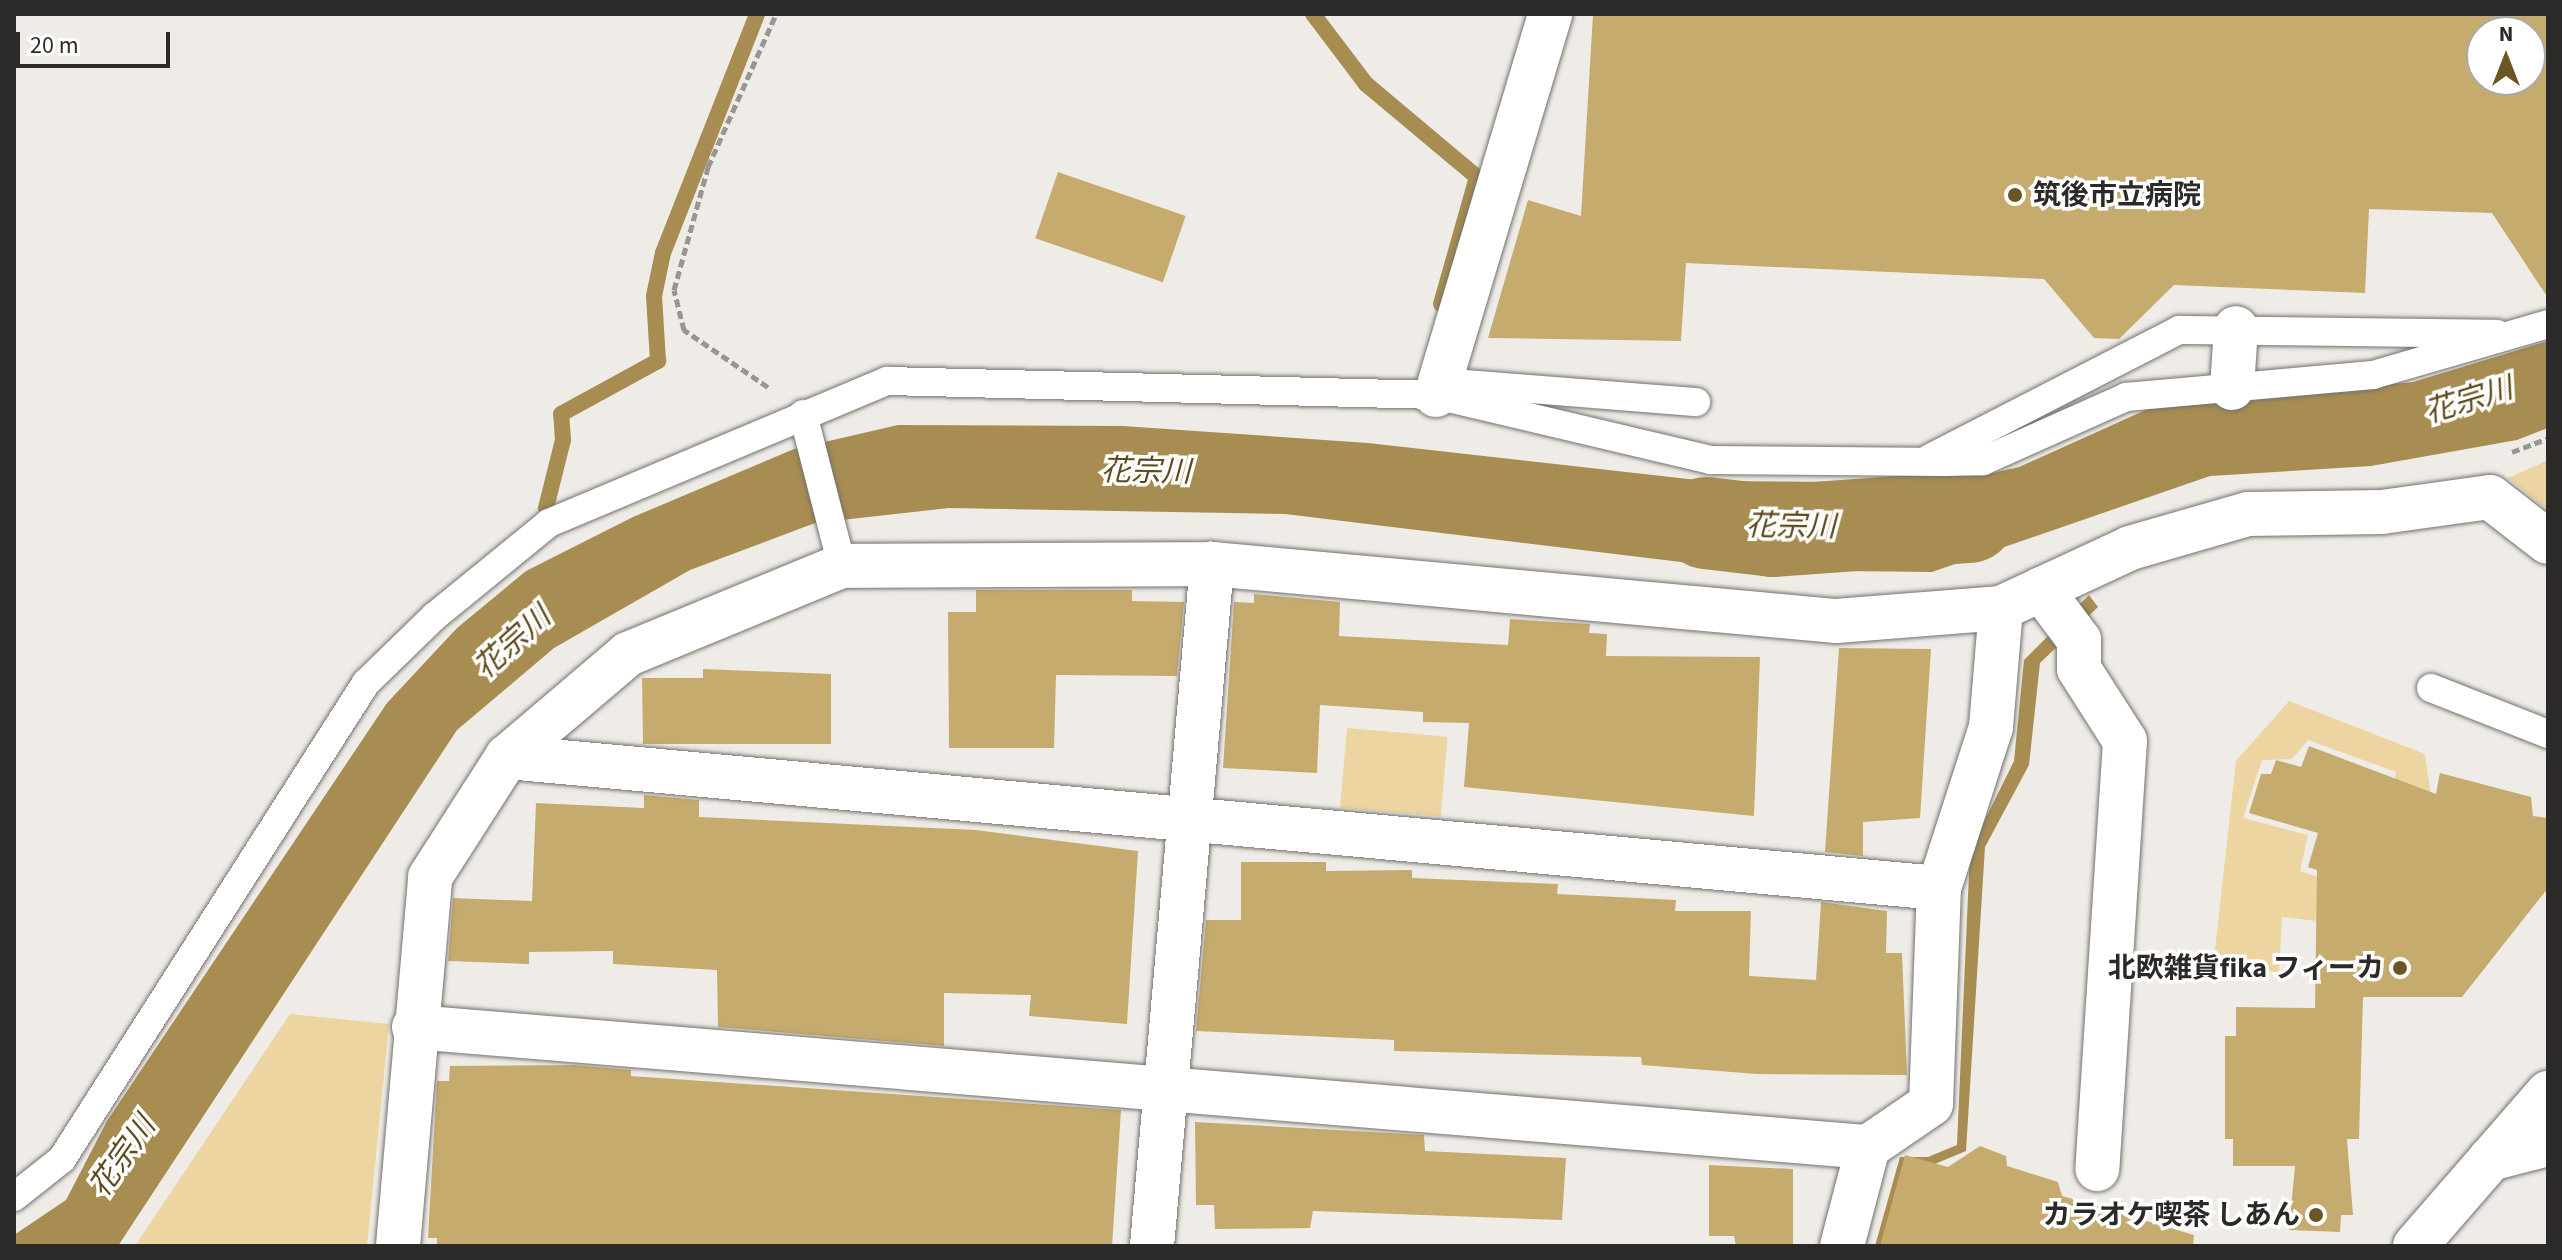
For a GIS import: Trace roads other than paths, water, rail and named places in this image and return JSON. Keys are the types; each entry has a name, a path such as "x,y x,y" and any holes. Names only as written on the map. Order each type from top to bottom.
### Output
{"street":[{"path":"1438,388 1550,14"},
{"path":"2232,388 2236,328"},
{"path":"398,1246 414,1027 430,877 507,757 628,654 838,548 1212,564 1836,621 2001,608 2059,613 2130,548 2248,514 2382,512 2490,497 2548,542"},
{"path":"1152,1246 1162,1089 1212,564"},
{"path":"414,1027 1868,1147 1931,1104 1939,888 1991,727 2001,608"},
{"path":"2059,613 2079,669 2125,741 2097,1169"},
{"path":"507,757 1939,888"},
{"path":"2415,1246 2548,1093"},
{"path":"2490,1159 2548,1144"},
{"path":"1842,1246 1868,1147"}],"lane":[{"path":"1923,462 2179,330 2539,330"},
{"path":"1438,388 1710,460 1983,461 2126,397 2373,375 2539,330"},
{"path":"14,1197 62,1159 87,1123 366,683 514,546 549,523 806,424 887,381 1438,388 1696,402"},
{"path":"806,424 838,548"},
{"path":"2431,688 2548,734"}],"water":[{"path":"2548,341 2548,428 2517,440 2371,466 2210,476 1932,572 1844,571 1842,483 1953,482 2019,467 2150,408 2413,382"},
{"path":"898,425 1123,426 1368,443 1706,481 1831,482 1831,571 1747,570 1285,514 949,508 815,523 690,570 554,648 457,730 118,1246 14,1246 14,1235 66,1200 107,1121 387,703 457,628 526,571 633,517 794,449"},
{"path":"2089,595 2098,607 2040,663 2029,765 1985,847 1966,1151 1930,1166 1888,1246 1875,1246 1900,1157 1928,1157 1957,1145 1970,850 2014,761 2024,660"}],"waterway":[{"path":"546,508 563,440 561,414 658,361 654,296 663,253 757,14"},
{"path":"1313,14 1366,84 1477,177 1441,304"},
{"name":"花宗川","path":"1706,523 1773,531 1970,517"}],"place":[{"name":"筑後市立病院","path":"2015,195"},
{"name":"北欧雑貨fika フィーカ","path":"2400,968"},
{"name":"カラオケ喫茶 しあん","path":"2316,1215"}]}
